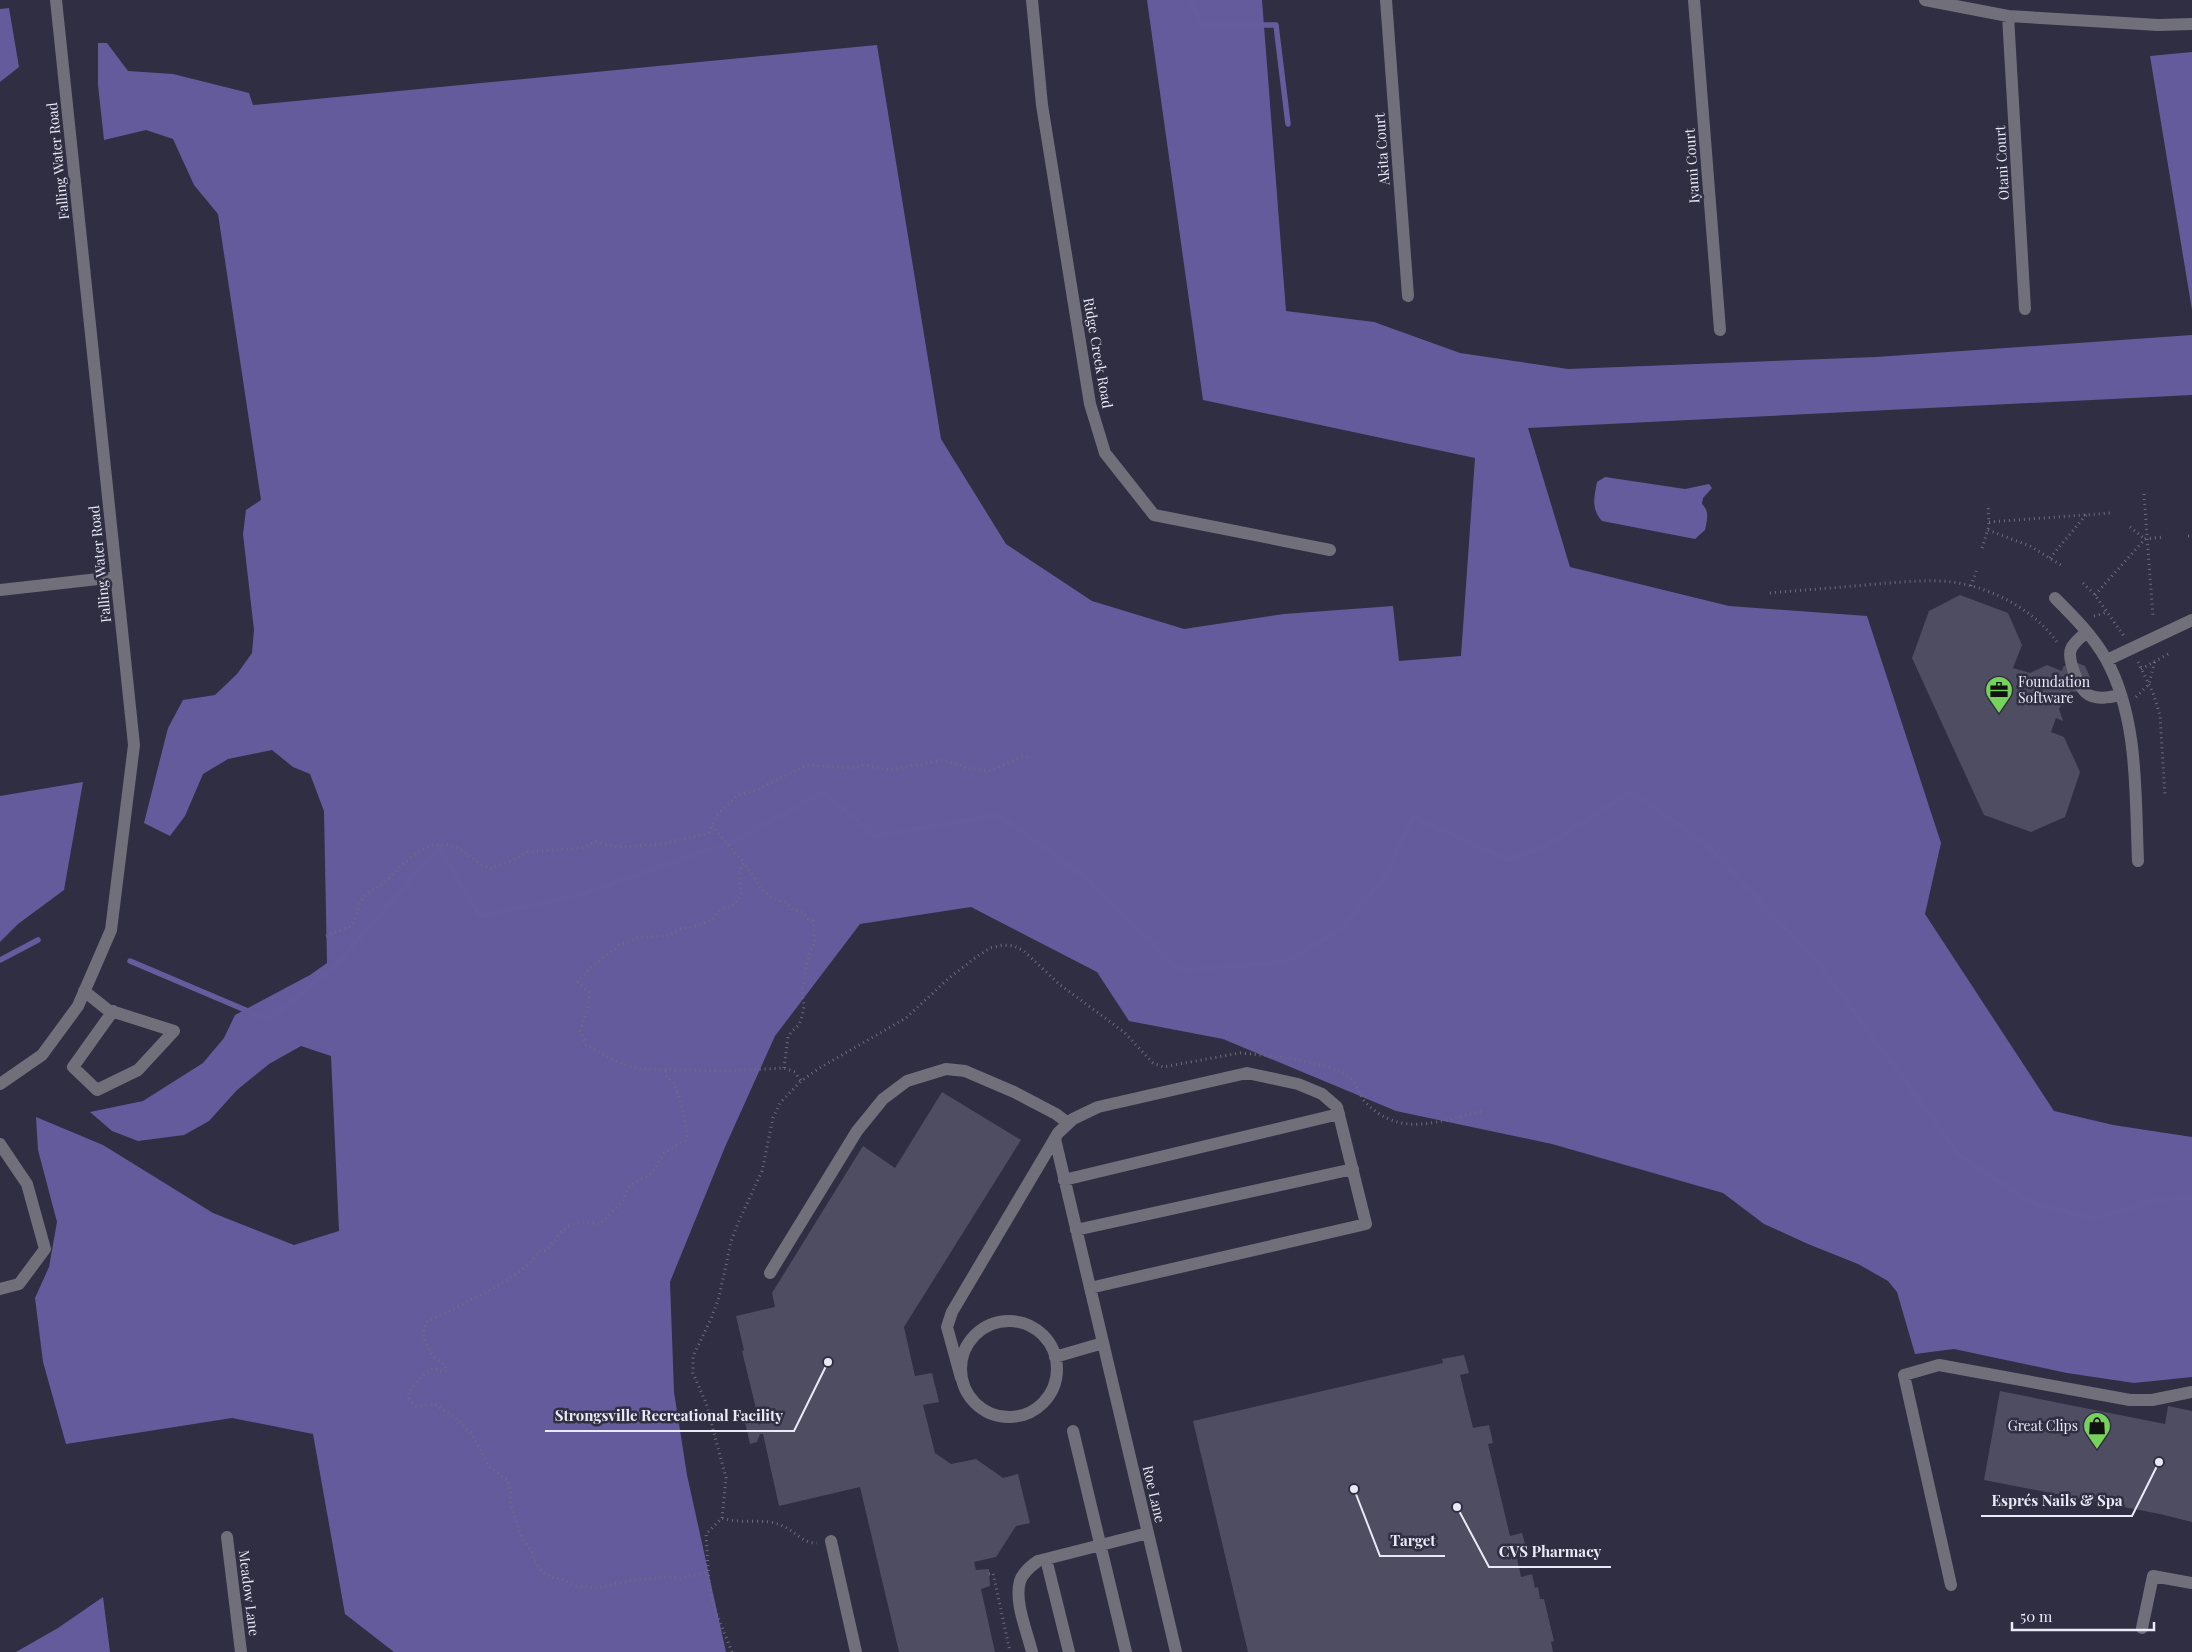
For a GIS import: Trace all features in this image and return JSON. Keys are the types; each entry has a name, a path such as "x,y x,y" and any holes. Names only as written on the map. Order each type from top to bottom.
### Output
{"street":[{"name":"Falling Water Road","path":"0,1084 42,1055 78,1006 112,930 134,745 56,0"},
{"name":"Ridge Creek Road","path":"1032,0 1042,106 1090,404 1105,453 1154,515 1330,550"},
{"name":"Akita Court","path":"1386,0 1408,296"},
{"name":"Iyami Court","path":"1694,0 1720,330"},
{"path":"1925,0 2008,16 2158,25 2192,24"},
{"name":"Otani Court","path":"2008,16 2025,309"},
{"path":"0,590 116,577"},
{"path":"2056,598 2087,632 2107,660 2120,694 2128,721 2131,743 2138,861"},
{"path":"2107,660 2192,620"},
{"path":"2087,632 2076,641 2070,650 2070,660 2082,689 2088,695 2096,697 2108,698 2120,694"},
{"path":"84,991 112,1012 174,1031 138,1070 97,1090 74,1067 112,1012"},
{"path":"770,1273 857,1131 883,1099 906,1081 946,1069 965,1071 1014,1092 1056,1114 1068,1123"},
{"path":"961,1378 962,1355 974,1336 982,1328 1004,1321 1020,1323 1036,1330 1051,1346 1057,1370 1050,1395 1042,1405 1019,1417 993,1416 982,1410 972,1401 965,1390 961,1378 948,1327 952,1312 1055,1139 1073,1119 1098,1107 1247,1073 1298,1084 1322,1094 1337,1107 1366,1224 1090,1288"},
{"path":"1064,1180 1339,1114"},
{"name":"Roe Lane","path":"1055,1139 1176,1652"},
{"path":"0,1144 27,1184 45,1249 19,1284 0,1289"},
{"path":"1076,1230 1353,1169"},
{"path":"1055,1357 1103,1343"},
{"path":"1951,1585 1904,1375 1939,1365 2130,1400 2152,1400 2192,1392"},
{"path":"1073,1431 1126,1652"},
{"path":"1032,1652 1019,1601 1020,1581 1027,1569 1046,1558 1148,1533"},
{"name":"Meadow Lane","path":"227,1537 241,1652"},
{"path":"831,1541 856,1652"},
{"path":"1046,1558 1069,1652"},
{"path":"2142,1628 2153,1576 2192,1583"}],"path":[{"path":"2144,494 2152,617"},
{"path":"1982,548 1988,530 1988,504"},
{"path":"1989,522 2111,513"},
{"path":"2050,558 2086,515"},
{"path":"2130,527 2146,539"},
{"path":"1988,530 2015,538 2064,567"},
{"path":"2095,595 2146,539 2163,537"},
{"path":"1971,586 1977,569"},
{"path":"1770,593 1926,581 1956,583 1971,586 2013,604 2029,614 2057,642 2058,650"},
{"path":"2083,584 2095,595 2125,638"},
{"path":"2091,618 2108,612"},
{"path":"2141,669 2170,653"},
{"path":"2135,698 2148,684 2155,660"},
{"path":"2137,662 2160,715 2165,796"},
{"path":"326,936 347,929 353,924 364,897 385,882 400,865 422,848 449,845 465,850 475,861 491,868 528,852 581,848 596,842 619,846 662,844 709,833 718,815 738,795 757,790 807,765 850,768 866,765 890,770 944,760 967,768 989,771 1021,757 1029,758"},
{"path":"712,826 743,862 753,879 771,898 786,902 793,910 804,913 808,919 813,921 815,944 810,950 807,962 802,992 804,1007 799,1025 790,1034 784,1068"},
{"path":"743,862 739,872 741,896 732,906 718,911 712,920 689,928 682,928 670,935 638,938 619,945 588,970 578,982 589,992 588,1008 580,1030 589,1048 629,1067 666,1070 730,1071 784,1068 795,1072 801,1081"},
{"path":"732,1652 714,1606 708,1572 706,1534 722,1518 726,1478 706,1403 692,1373 693,1356 711,1319 719,1297 734,1236 762,1171 773,1118 780,1103 801,1081 821,1067 906,1018 949,978 975,958 990,948 1003,945 1014,946 1024,951 1059,984 1124,1032 1153,1063 1163,1067 1240,1053 1252,1054 1313,1064 1348,1076 1365,1102 1385,1118 1398,1124 1425,1124 1483,1111"},
{"path":"666,1070 667,1077 675,1086 688,1136 686,1140 665,1152 652,1173 628,1187 623,1201 604,1221 598,1225 578,1222 565,1228 546,1250 538,1250 536,1258 515,1274 454,1310 426,1322 423,1332 424,1342 428,1345 432,1355 444,1364 447,1371 442,1372 434,1368 430,1369 421,1376 408,1393 410,1400 416,1406 435,1404 454,1417 472,1434 490,1466 507,1479 511,1492 510,1502 520,1533 542,1572 582,1588 596,1588 649,1578 680,1578 708,1572"},
{"path":"722,1518 739,1523 772,1522 784,1526 806,1542 831,1541"},
{"path":"989,1574 993,1573 1010,1652"}],"shaded area":[{"path":"1147,0 1262,0 1286,311 1374,322 1460,353 1568,369 1876,357 2192,335 2192,395 1528,428 1570,567 1729,606 1867,616 1941,843 1925,914 2054,1111 2113,1125 2192,1137 2192,1377 2134,1383 2067,1373 1954,1349 1915,1354 1897,1292 1888,1281 1858,1264 1764,1224 1723,1193 1552,1144 1396,1111 1223,1039 1129,1021 1097,972 971,907 860,924 775,1036 725,1147 670,1282 674,1392 687,1475 726,1652 394,1652 345,1614 313,1434 232,1418 66,1444 43,1362 35,1298 49,1267 57,1222 38,1150 36,1117 103,1145 213,1213 294,1245 339,1231 331,1056 301,1046 269,1064 237,1090 209,1121 184,1135 138,1141 112,1131 90,1112 143,1101 203,1063 224,1038 235,1015 310,975 327,963 324,811 310,774 293,767 272,750 228,759 203,774 185,816 170,836 144,823 168,728 183,700 215,695 237,674 252,653 254,630 243,534 246,510 261,500 218,214 194,185 173,139 146,130 104,140 98,85 98,43 107,43 128,71 173,74 249,93 253,105 877,45 941,439 1006,544 1092,601 1184,629 1284,614 1393,606 1399,661 1461,656 1475,458 1203,400"},
{"path":"9,8 19,67 0,82 0,9"},
{"path":"2192,52 2192,310 2150,56"},
{"path":"1605,477 1685,489 1709,484 1712,488 1703,498 1702,504 1707,513 1705,530 1695,539 1602,521 1596,512 1594,498 1597,482"},
{"path":"83,782 64,890 18,924 0,942 0,796"},
{"path":"103,1597 110,1652 16,1652 58,1628"}],"building":[{"name":"Foundation Software","path":"1960,595 2008,613 2022,645 2013,668 2030,673 2047,665 2062,671 2063,667 2073,661 2085,666 2090,677 2086,688 2075,692 2071,691 2059,709 2063,721 2056,718 2051,732 2064,737 2080,772 2065,817 2031,832 1984,815 1912,658 1929,611"},
{"path":"942,1092 1021,1140 904,1327 915,1376 932,1373 939,1402 923,1405 935,1453 951,1464 976,1459 1003,1478 1018,1474 1030,1523 1016,1526 996,1557 974,1562 976,1570 989,1569 990,1586 981,1589 995,1652 899,1652 860,1487 779,1506 763,1434 760,1434 757,1442 750,1444 744,1418 751,1417 760,1425 742,1351 744,1350 736,1316 775,1307 772,1293 863,1146 895,1168"},
{"path":"1464,1355 1469,1373 1460,1375 1473,1428 1489,1425 1493,1443 1488,1444 1510,1536 1522,1533 1527,1551 1516,1554 1521,1577 1532,1574 1535,1588 1538,1587 1540,1599 1544,1599 1554,1641 1551,1642 1553,1652 1248,1652 1193,1421 1443,1363 1442,1359"},
{"path":"2000,1391 2165,1424 2168,1406 2192,1411 2192,1522 2160,1514 1984,1480"}],"waterway":[{"path":"1191,0 1201,25 1276,25 1288,124"},
{"path":"130,961 269,1020 338,963 439,847 479,916 576,896 737,840 823,792 875,836 999,815 1085,877 1180,970 1287,962 1344,926 1387,874 1413,816 1507,860 1545,847 1631,791 1708,846 1816,960 1959,1155 2030,1202 2093,1219 2157,1200 2192,1197"},
{"path":"0,960 38,940"}],"place":[{"name":"Foundation Software","path":"1999,714"},
{"name":"Strongsville Recreational Facility","path":"828,1362"},
{"name":"Great Clips","path":"2097,1450"},
{"name":"Esprés Nails & Spa","path":"2159,1462"},
{"name":"Target","path":"1354,1489"},
{"name":"CVS Pharmacy","path":"1457,1507"}]}
